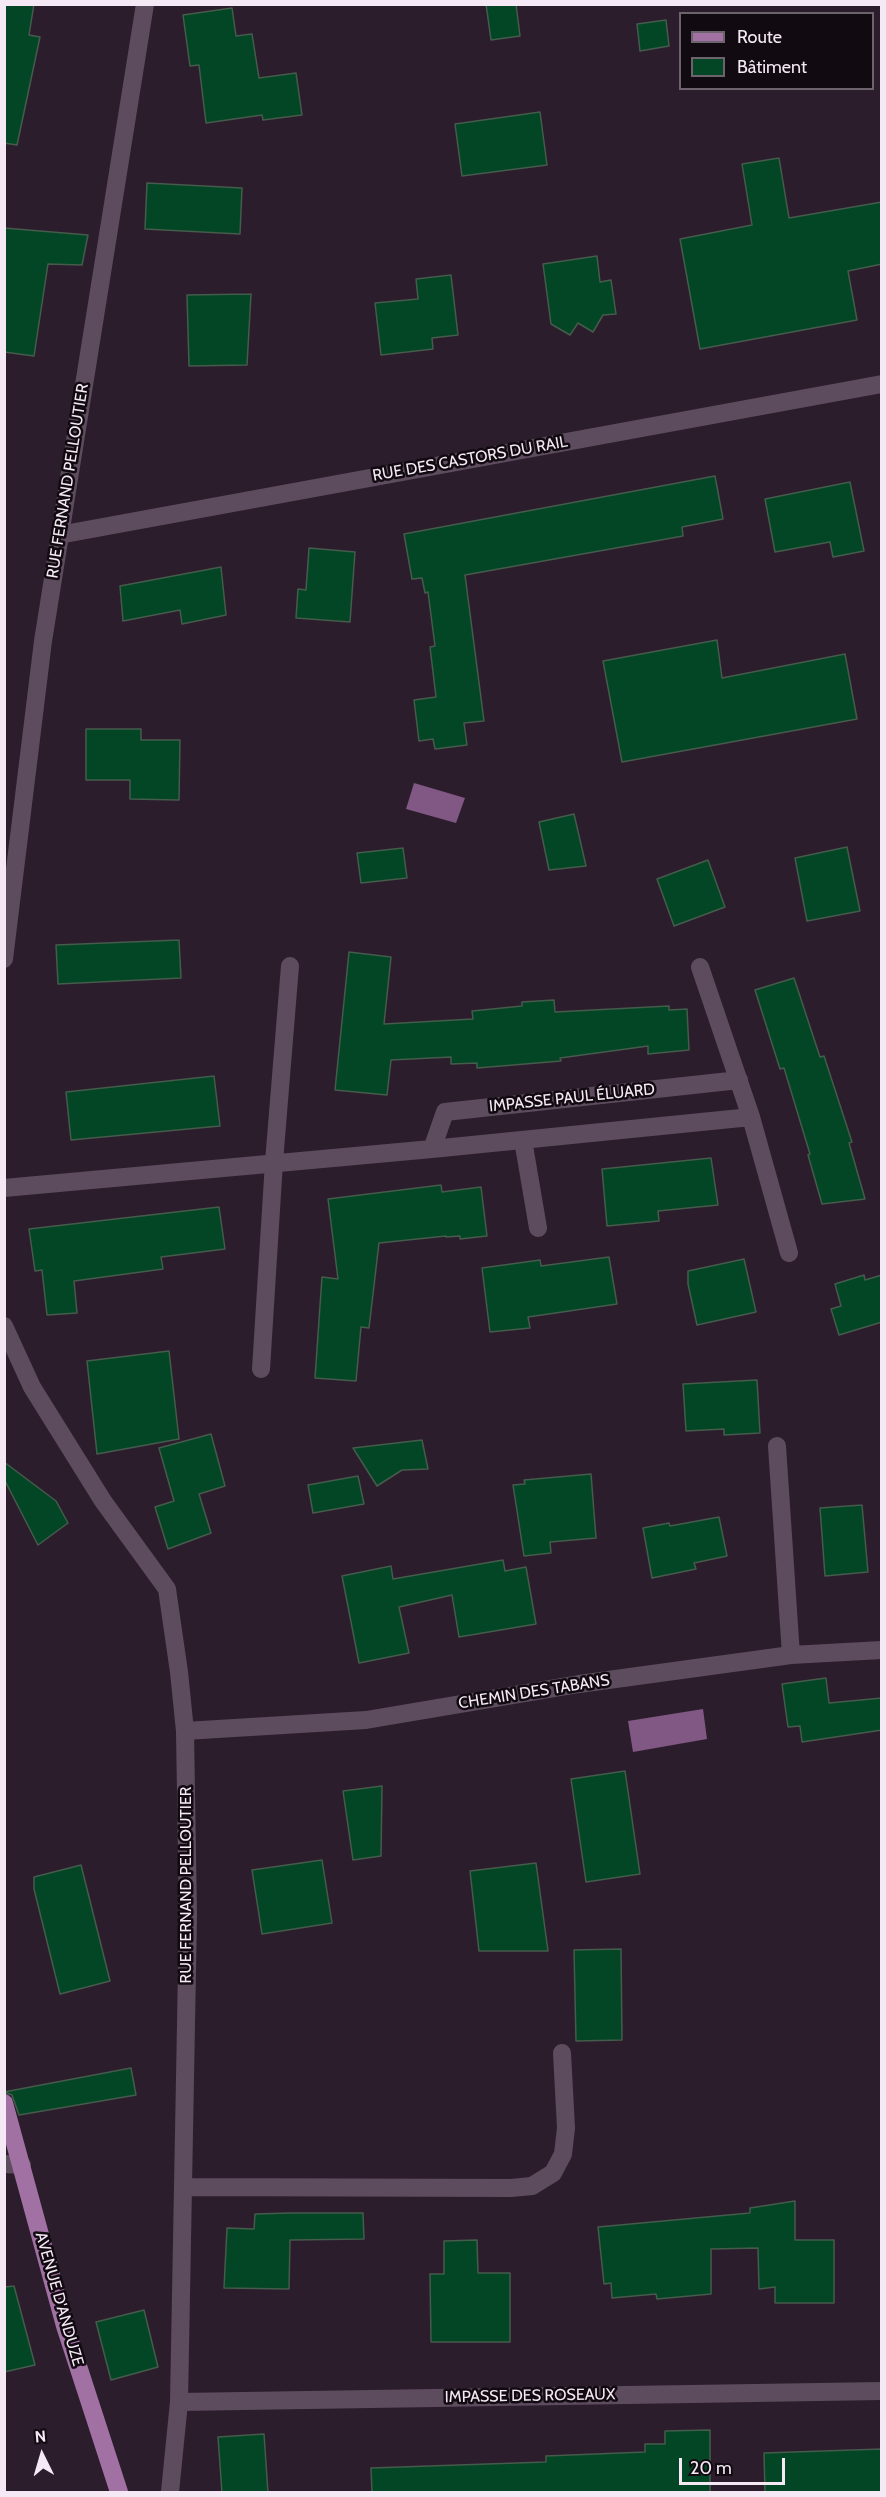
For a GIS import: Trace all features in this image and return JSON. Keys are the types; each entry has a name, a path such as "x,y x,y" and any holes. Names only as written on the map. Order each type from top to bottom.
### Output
{"main road":[{"name":"AVENUE D'ANDUZE","path":"4,2103 13,2165 119,2493"}],"street":[{"name":"RUE FERNAND PELLOUTIER","path":"4,959 43,641 145,4"},
{"name":"RUE DES CASTORS DU RAIL","path":"59,535 882,384"},
{"path":"261,1369 274,1162 290,966"},
{"path":"700,967 751,1117 789,1253"},
{"name":"IMPASSE PAUL ÉLUARD","path":"432,1149 445,1112 739,1080"},
{"path":"4,1188 751,1117"},
{"path":"523,1140 538,1228"},
{"name":"RUE FERNAND PELLOUTIER","path":"4,1326 32,1387 103,1501 167,1589 185,1731 188,1916 179,2402 170,2493"},
{"path":"777,1446 791,1655"},
{"name":"CHEMIN DES TABANS","path":"185,1731 366,1720 579,1684 791,1655 882,1650"},
{"path":"183,2187 511,2188 531,2186 553,2173 563,2154 566,2128 562,2053"},
{"name":"IMPASSE DES ROSEAUX","path":"179,2402 882,2391"}],"shaded area":[{"path":"414,783 465,798 456,823 406,809"},
{"path":"703,1709 707,1739 633,1752 628,1721"}],"building":[{"path":"4,4 34,4 29,35 40,37 17,145 4,143"},
{"path":"486,4 516,4 520,36 491,40"},
{"path":"232,8 236,36 252,34 259,78 296,73 302,115 263,120 262,115 206,123 199,65 190,66 183,15"},
{"path":"666,20 669,46 640,51 637,24"},
{"path":"540,112 547,165 462,176 455,124"},
{"path":"779,158 789,218 882,202 882,264 848,271 857,320 700,349 680,239 752,225 742,164"},
{"path":"147,183 242,188 240,234 145,229"},
{"path":"4,228 88,235 82,265 48,264 34,356 4,352"},
{"path":"597,256 600,282 611,280 616,314 603,315 593,332 578,323 570,335 551,324 543,264"},
{"path":"451,275 458,335 432,338 433,349 381,355 375,303 418,299 416,279"},
{"path":"251,294 247,365 189,366 187,295"},
{"path":"715,476 723,519 682,527 683,536 465,575 484,721 464,723 467,745 435,749 433,739 419,741 414,700 436,697 430,647 435,646 428,592 425,593 422,578 412,579 404,534"},
{"path":"850,482 864,551 833,557 830,542 775,552 765,499"},
{"path":"309,548 355,552 350,622 296,618 298,589 306,590"},
{"path":"221,567 226,615 182,624 180,610 123,621 120,586"},
{"path":"717,640 722,678 845,654 857,719 622,762 603,661"},
{"path":"86,729 141,729 141,740 180,740 179,800 130,799 130,780 86,780"},
{"path":"574,814 586,866 549,870 539,822"},
{"path":"847,847 860,911 807,921 795,858"},
{"path":"403,848 407,878 361,883 357,853"},
{"path":"708,860 725,907 674,926 657,879"},
{"path":"179,940 181,978 58,984 56,945"},
{"path":"349,952 391,957 384,1024 473,1019 472,1011 522,1006 522,1002 554,1000 555,1012 669,1006 669,1010 687,1009 689,1050 648,1054 648,1046 560,1058 561,1061 477,1068 477,1063 451,1064 451,1057 391,1060 387,1095 335,1090"},
{"path":"794,978 820,1057 824,1056 852,1142 849,1143 865,1199 822,1204 808,1155 810,1154 784,1068 780,1069 755,990"},
{"path":"214,1076 220,1126 71,1140 66,1092"},
{"path":"711,1158 718,1205 658,1211 659,1221 607,1226 602,1169"},
{"path":"441,1185 442,1192 481,1187 487,1236 460,1239 460,1236 446,1236 379,1243 369,1328 361,1327 356,1381 315,1378 322,1277 338,1279 328,1199"},
{"path":"219,1207 225,1249 161,1257 163,1269 74,1281 77,1313 47,1315 42,1270 35,1271 29,1229"},
{"path":"609,1257 617,1304 528,1317 530,1328 490,1332 482,1268 540,1260 541,1266"},
{"path":"744,1259 756,1312 697,1325 688,1284 688,1271"},
{"path":"864,1275 865,1280 882,1275 882,1322 839,1335 831,1309 841,1306 835,1284"},
{"path":"169,1351 179,1439 97,1454 87,1361"},
{"path":"757,1380 760,1433 724,1435 724,1429 686,1431 683,1384"},
{"path":"211,1434 225,1486 199,1494 211,1533 168,1549 155,1507 174,1501 159,1448"},
{"path":"422,1440 428,1469 402,1470 377,1486 353,1448"},
{"path":"4,1462 56,1501 68,1523 38,1545 4,1479"},
{"path":"591,1474 596,1538 550,1542 551,1553 524,1556 513,1485 525,1484 524,1480"},
{"path":"358,1476 364,1504 313,1513 308,1485"},
{"path":"862,1505 868,1572 825,1576 820,1508"},
{"path":"719,1517 727,1556 694,1563 696,1569 652,1578 643,1528 669,1523 670,1526"},
{"path":"503,1560 505,1571 526,1567 536,1624 459,1637 452,1595 399,1607 409,1653 359,1663 342,1576 391,1566 393,1579"},
{"path":"826,1678 829,1703 882,1698 882,1730 802,1742 800,1726 788,1727 782,1684"},
{"path":"625,1771 640,1874 586,1882 571,1779"},
{"path":"382,1786 381,1856 353,1860 343,1791"},
{"path":"322,1860 332,1923 262,1934 252,1870"},
{"path":"536,1863 548,1951 479,1951 470,1871"},
{"path":"81,1865 110,1981 60,1994 34,1889 34,1877"},
{"path":"621,1949 622,2040 576,2041 574,1950"},
{"path":"131,2068 136,2095 19,2115 12,2095 4,2092"},
{"path":"795,2201 795,2240 834,2240 834,2303 775,2303 775,2287 759,2289 758,2248 711,2249 711,2294 657,2299 656,2294 612,2298 611,2283 604,2284 598,2227 750,2213 750,2208"},
{"path":"363,2213 364,2239 290,2240 289,2289 224,2288 227,2228 254,2229 255,2214"},
{"path":"477,2240 478,2273 510,2273 510,2342 431,2342 430,2274 444,2274 444,2241"},
{"path":"14,2286 35,2365 4,2372 4,2287"},
{"path":"144,2310 158,2367 111,2380 96,2322"},
{"path":"710,2430 710,2493 372,2493 371,2468 546,2462 546,2456 645,2452 645,2444 665,2444 665,2431"},
{"path":"264,2434 268,2493 222,2493 218,2437"},
{"path":"882,2449 882,2493 765,2493 764,2453"}]}
